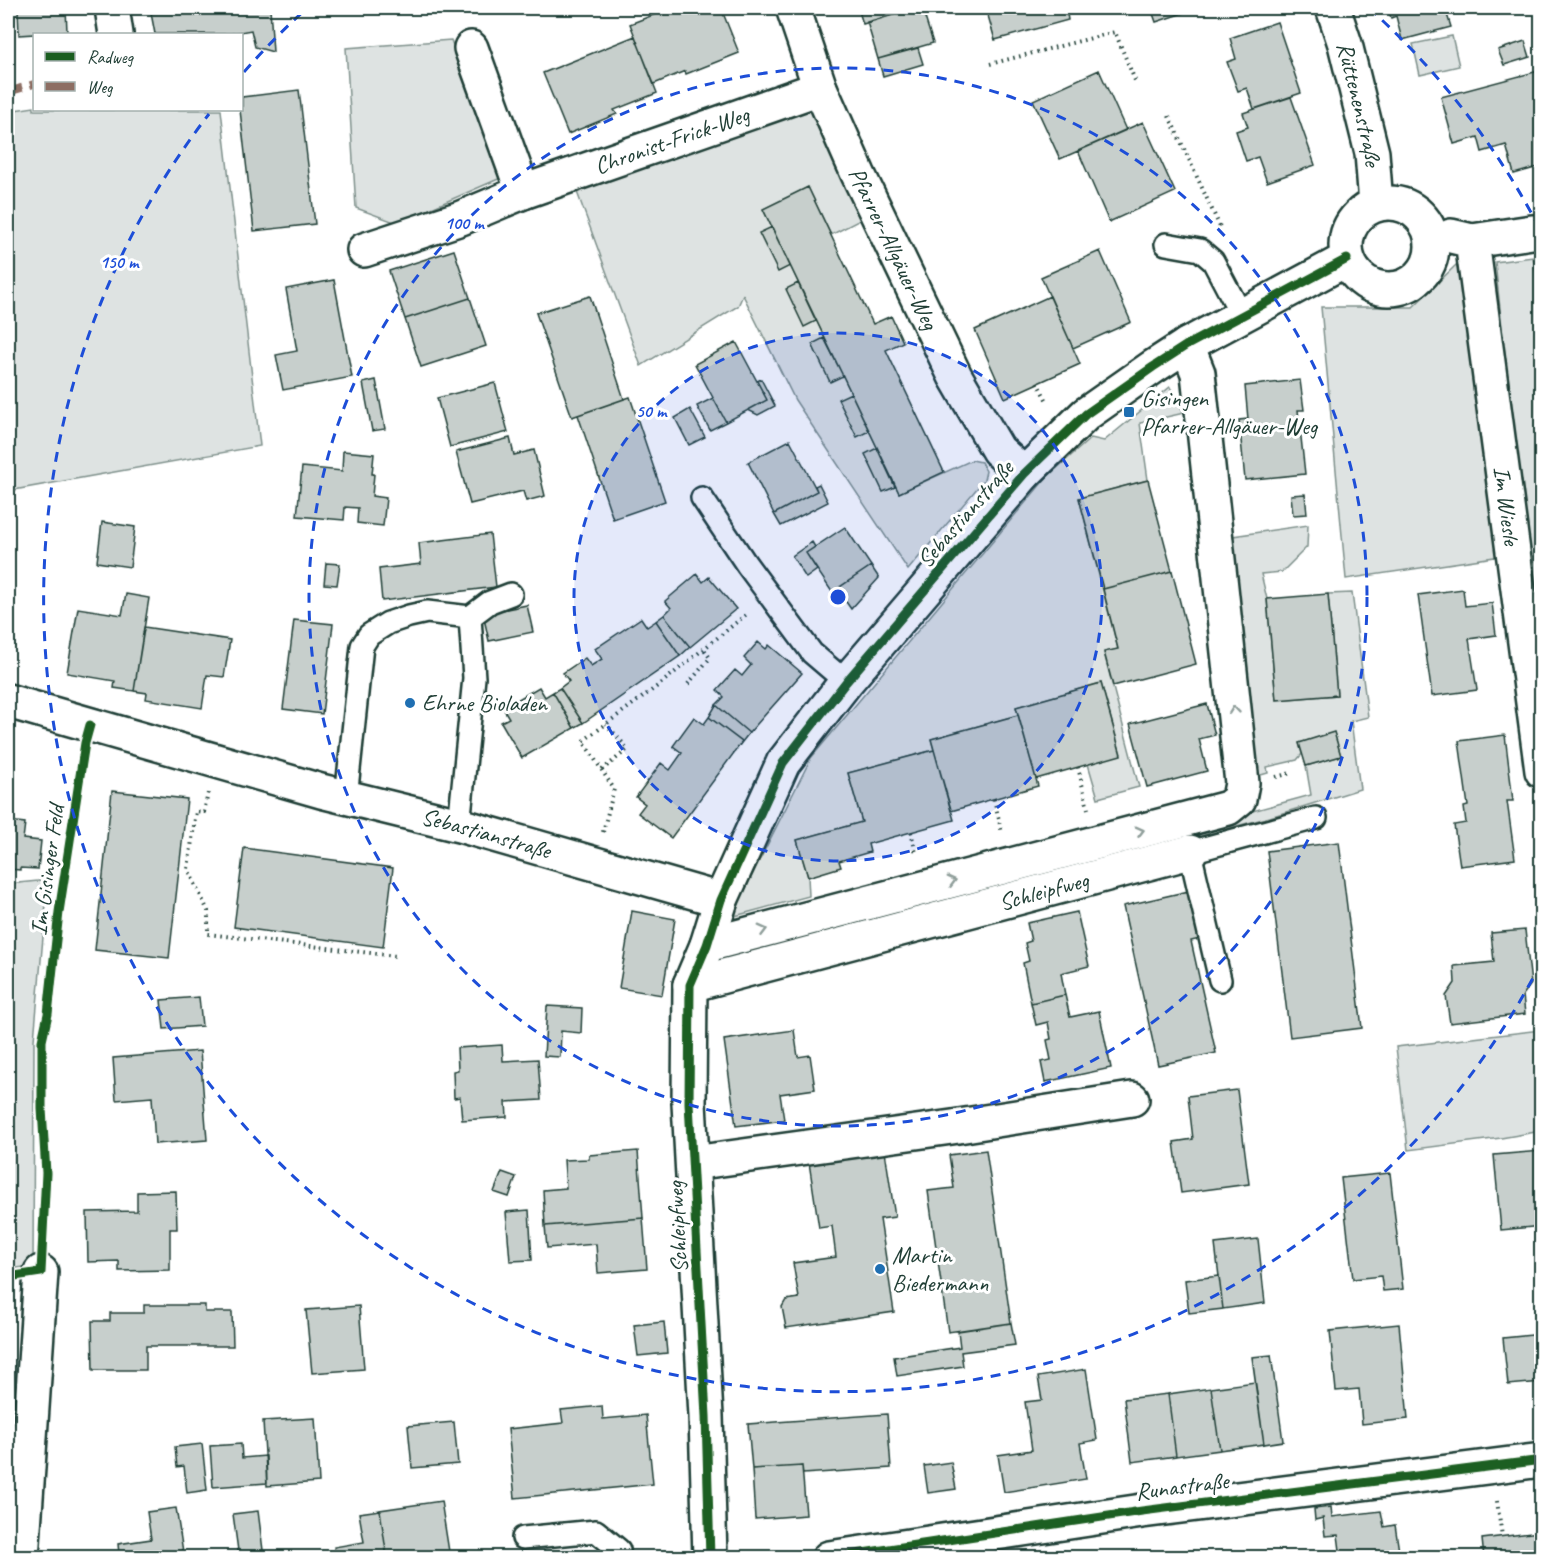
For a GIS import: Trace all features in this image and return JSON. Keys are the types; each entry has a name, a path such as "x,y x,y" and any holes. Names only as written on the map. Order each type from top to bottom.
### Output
{"street":[{"path":"112,8 116,33"},
{"name":"Pfarrer-Allgäuer-Weg","path":"793,8 820,88 858,174 955,376 998,450 1024,474"},
{"name":"Rüttenenstraße","path":"1333,8 1345,44 1372,153 1376,204"},
{"path":"471,48 523,192"},
{"name":"Chronist-Frick-Weg","path":"364,250 461,218 523,192 820,88"},
{"path":"1389,202 1402,204 1424,220 1430,232 1432,245 1430,259 1424,271 1402,288 1388,290 1363,281 1353,271 1347,259 1345,245 1347,231 1364,210 1376,204 1389,202"},
{"path":"1430,232 1472,241 1542,232"},
{"name":"Im Wiesle","path":"1472,241 1542,771"},
{"name":"Sebastianstraße","path":"8,701 346,798 459,825 722,900 783,763 846,682 1024,474 1086,414 1153,367 1187,345 1347,259"},
{"path":"707,945 1228,808 1239,799 1242,783 1198,373 1187,345"},
{"name":"Schleipfweg","path":"690,985 1190,852"},
{"name":"Schleipfweg","path":"710,1557 706,1416 690,1103 690,985 707,945 722,900"},
{"name":"Schleipfweg","path":"693,1163 1132,1099"},
{"path":"22,1557 41,1272"},
{"name":"Runastraße","path":"829,1557 1142,1511 1542,1460"}],"lane":[{"path":"1166,244 1200,250 1213,261 1242,316"},
{"path":"702,498 812,653 846,682"},
{"path":"346,798 362,646 369,635 387,623 428,612 470,616 490,602 511,594"},
{"path":"459,825 474,678 470,616"},
{"path":"1220,980 1190,852 1316,818"},
{"path":"523,1538 596,1531 619,1550 620,1557"}],"path":[{"path":"990,64 1115,32 1136,82"},
{"path":"1169,116 1223,235"},
{"path":"1037,382 1049,406"},
{"path":"602,833 614,789 583,741 659,685 770,596"},
{"path":"688,684 710,658 704,649"},
{"path":"602,770 628,749 606,724"},
{"path":"1078,767 1089,813"},
{"path":"209,789 204,812 196,811 188,869 208,911 208,934 396,956"},
{"path":"994,799 1004,838"},
{"path":"1496,1490 1502,1536"}],"shaded area":[{"path":"1452,36 1459,66 1420,75 1413,44"},
{"path":"451,40 503,177 397,223 356,208 346,48"},
{"path":"798,102 817,110 866,217 831,235 808,187 763,209 899,493 972,460 981,462 986,471 984,480 908,570 795,400 743,295 738,306 641,366 577,192"},
{"path":"33,107 33,111 221,111 260,446 8,491 8,111"},
{"path":"1533,257 1541,301 1541,675 1495,262"},
{"path":"1457,264 1501,556 1346,579 1321,307 1413,307"},
{"path":"1170,387 1184,413 1140,423 1148,480 1079,498 1118,649 1104,653 1139,787 1098,798 1088,764 1121,754 1101,683 1016,707 1018,715 931,739 934,750 848,773 862,822 797,840 808,877 809,896 731,917 811,758 1047,477 1091,438 1104,441"},
{"path":"1308,525 1307,547 1282,572 1261,574 1267,599 1276,700 1337,695 1328,594 1352,593 1368,717 1351,721 1360,789 1270,817 736,962 734,953 1311,795 1306,766 1341,756 1334,733 1299,743 1302,754 1297,760 1267,767 1268,773 1254,777 1233,536"},
{"path":"48,880 34,1040 33,1266 8,1269 8,884"},
{"path":"1541,1030 1541,1131 1408,1150 1396,1047"}],"building":[{"path":"18,8 66,8 67,32 19,35"},
{"path":"178,8 270,8 273,52 255,47 251,30 234,33 155,33 151,13"},
{"path":"671,8 721,8 739,53 654,84 630,24"},
{"path":"858,8 916,8 863,24"},
{"path":"922,8 933,43 878,59 867,22"},
{"path":"1004,8 1092,8 1067,14 1068,20 995,40 987,12"},
{"path":"1151,8 1181,8 1183,13 1156,22"},
{"path":"1388,8 1445,8 1451,27 1402,40 1396,16 1391,18"},
{"path":"1277,22 1301,93 1254,109 1247,88 1238,91 1227,62 1236,59 1230,38"},
{"path":"635,36 657,93 614,110 617,114 568,134 543,73"},
{"path":"1525,41 1530,57 1504,65 1498,50"},
{"path":"918,48 923,64 883,76 878,59"},
{"path":"1099,70 1126,130 1060,159 1033,100"},
{"path":"1542,70 1542,166 1514,174 1506,145 1482,152 1478,137 1454,144 1441,97"},
{"path":"299,90 315,224 254,231 240,111 243,111 243,97"},
{"path":"1291,97 1315,165 1267,182 1258,157 1246,161 1236,131 1248,127 1243,113"},
{"path":"1143,122 1175,192 1109,222 1078,151"},
{"path":"808,187 873,324 891,316 903,342 886,350 944,472 899,493 763,209"},
{"path":"772,227 790,266 778,272 759,233"},
{"path":"454,250 470,298 405,319 389,271"},
{"path":"1100,251 1131,322 1073,348 1041,277"},
{"path":"334,280 352,377 283,390 276,355 297,351 286,289"},
{"path":"798,283 816,321 804,327 786,289"},
{"path":"590,296 624,399 572,417 536,313"},
{"path":"1050,296 1080,364 1005,398 975,330"},
{"path":"470,298 486,346 421,367 405,319"},
{"path":"824,338 843,376 830,382 812,344"},
{"path":"736,342 767,400 726,422 695,364"},
{"path":"761,379 775,406 758,415 748,410 767,400 757,381"},
{"path":"376,380 385,429 372,431 363,383"},
{"path":"1300,380 1304,410 1298,410 1305,474 1245,480 1239,420 1248,419 1245,386"},
{"path":"495,383 508,432 450,447 437,398"},
{"path":"851,393 869,431 857,437 838,399"},
{"path":"630,397 665,501 613,519 578,415"},
{"path":"713,398 726,422 710,430 697,406"},
{"path":"690,409 705,437 689,445 675,418"},
{"path":"510,438 514,455 534,450 545,496 526,501 523,491 470,504 456,452"},
{"path":"790,440 817,491 774,514 748,462"},
{"path":"877,448 895,487 883,492 865,454"},
{"path":"343,451 374,454 372,496 386,498 383,526 357,523 358,508 345,507 344,520 297,516 302,467 342,471"},
{"path":"1148,480 1172,571 1103,589 1079,498"},
{"path":"819,484 828,502 781,526 774,514 817,491 815,486"},
{"path":"1305,494 1307,514 1293,515 1291,495"},
{"path":"102,522 135,527 130,567 97,562"},
{"path":"845,527 871,566 832,592 806,553"},
{"path":"490,534 496,587 382,601 379,569 421,564 419,543"},
{"path":"812,542 815,547 806,553 817,570 806,578 792,556"},
{"path":"326,563 340,564 337,585 324,584"},
{"path":"871,566 879,578 851,609 837,589"},
{"path":"1172,571 1196,664 1113,686 1104,652 1118,649 1103,589"},
{"path":"697,574 703,582 709,577 736,609 690,647 664,615 671,608 665,601"},
{"path":"1463,589 1465,606 1492,603 1496,635 1469,639 1477,690 1432,696 1418,595"},
{"path":"126,594 149,598 134,691 114,688 115,681 67,673 78,608 122,615"},
{"path":"1328,594 1337,695 1276,700 1267,599"},
{"path":"527,605 533,632 489,641 483,614"},
{"path":"664,615 690,647 680,656 656,621"},
{"path":"641,618 647,627 656,621 680,656 583,723 560,688 569,681 563,673 585,658 591,666 602,659 595,649"},
{"path":"294,620 333,624 322,714 283,709"},
{"path":"144,627 230,640 224,677 207,675 202,708 146,699 147,693 134,691"},
{"path":"758,642 766,649 769,645 802,673 749,733 716,705 724,697 717,690 735,670 742,676 751,665 744,658"},
{"path":"1101,683 1121,755 1036,779 1016,707"},
{"path":"539,687 545,697 553,692 574,728 522,758 501,722 509,718 503,708"},
{"path":"560,688 583,723 574,728 553,692"},
{"path":"1207,704 1215,735 1199,739 1207,771 1147,787 1130,724"},
{"path":"716,705 749,733 742,742 709,717"},
{"path":"1018,715 1038,786 951,811 931,739"},
{"path":"694,717 704,724 709,717 742,742 671,838 638,813 645,804 636,797 661,763 670,770 682,753 673,746"},
{"path":"1334,732 1341,756 1306,766 1299,743"},
{"path":"1505,735 1513,801 1507,801 1515,859 1460,866 1454,825 1466,823 1464,807 1468,806 1459,741"},
{"path":"934,750 954,820 868,844 870,852 839,861 841,867 808,877 797,840 862,822 848,773"},
{"path":"112,791 187,799 169,958 95,950"},
{"path":"8,821 25,823 23,839 41,841 38,869 8,869"},
{"path":"1339,842 1362,1028 1290,1037 1267,851"},
{"path":"244,848 393,868 383,947 234,927"},
{"path":"1189,891 1200,939 1191,941 1216,1053 1158,1065 1123,906"},
{"path":"632,911 675,919 662,995 619,988"},
{"path":"1077,912 1089,966 1061,973 1065,995 1031,1003 1023,963 1029,961 1025,943 1031,941 1027,923"},
{"path":"1525,930 1531,984 1523,995 1525,1014 1450,1023 1446,996 1455,983 1454,966 1494,962 1491,933"},
{"path":"1065,995 1070,1017 1099,1011 1111,1068 1045,1082 1041,1062 1051,1060 1047,1040 1051,1039 1048,1022 1036,1025 1031,1003"},
{"path":"199,997 202,1026 164,1029 161,1000"},
{"path":"547,1006 582,1008 581,1033 561,1031 560,1057 544,1056"},
{"path":"794,1030 798,1057 810,1055 815,1089 780,1094 784,1120 736,1126 724,1040"},
{"path":"502,1045 503,1061 538,1059 541,1100 506,1102 507,1117 462,1120 460,1097 454,1098 453,1071 458,1070 457,1048"},
{"path":"200,1051 207,1140 155,1144 152,1097 116,1100 113,1058"},
{"path":"1237,1090 1249,1184 1181,1193 1174,1142 1193,1139 1188,1096"},
{"path":"884,1145 895,1217 880,1219 894,1312 786,1328 782,1307 786,1300 799,1298 793,1263 836,1257 832,1226 819,1228 808,1156"},
{"path":"986,1150 1011,1323 948,1332 928,1191 954,1188 949,1155"},
{"path":"638,1151 643,1218 545,1226 543,1190 566,1188 564,1160 589,1159 589,1155"},
{"path":"1542,1151 1542,1226 1501,1230 1494,1155"},
{"path":"502,1172 516,1177 509,1197 494,1192"},
{"path":"1390,1173 1403,1289 1383,1291 1381,1276 1353,1279 1341,1178"},
{"path":"176,1191 177,1229 170,1229 170,1270 119,1271 119,1261 88,1262 87,1212 137,1211 137,1192"},
{"path":"529,1210 532,1260 510,1261 506,1212"},
{"path":"643,1218 647,1269 598,1273 596,1244 547,1248 545,1226"},
{"path":"1258,1239 1265,1303 1223,1309 1215,1244"},
{"path":"1219,1276 1223,1309 1189,1313 1185,1280"},
{"path":"144,1305 205,1305 205,1312 232,1312 233,1346 146,1346 146,1370 93,1370 92,1321 110,1321 110,1313 144,1313"},
{"path":"359,1306 364,1369 312,1373 306,1310"},
{"path":"664,1322 667,1353 638,1356 634,1325"},
{"path":"1011,1323 1015,1345 961,1352 963,1366 897,1376 894,1357 960,1347 958,1331"},
{"path":"1399,1324 1408,1419 1362,1424 1359,1389 1336,1391 1330,1331"},
{"path":"1542,1334 1542,1382 1508,1385 1503,1338"},
{"path":"1271,1355 1283,1441 1264,1444 1252,1357"},
{"path":"1086,1369 1097,1440 1080,1443 1086,1479 1004,1492 998,1455 1032,1450 1025,1402 1042,1400 1038,1377"},
{"path":"1255,1382 1264,1444 1220,1450 1211,1388"},
{"path":"1211,1388 1220,1450 1176,1456 1168,1394"},
{"path":"1168,1394 1176,1456 1132,1462 1124,1399"},
{"path":"602,1406 603,1419 646,1415 653,1484 515,1498 508,1429 563,1423 561,1410"},
{"path":"887,1414 891,1468 803,1474 802,1466 752,1469 748,1424"},
{"path":"315,1418 319,1482 267,1486 263,1421"},
{"path":"454,1422 458,1464 412,1468 408,1426"},
{"path":"202,1444 207,1490 187,1493 184,1466 177,1467 175,1447"},
{"path":"241,1444 242,1458 266,1456 267,1483 213,1487 210,1446"},
{"path":"951,1462 956,1489 928,1493 924,1466"},
{"path":"802,1466 806,1515 755,1519 752,1469"},
{"path":"441,1501 450,1558 387,1558 380,1510"},
{"path":"1331,1507 1332,1517 1381,1511 1384,1527 1395,1525 1400,1558 1341,1558 1338,1535 1325,1536 1323,1518 1315,1520 1314,1509"},
{"path":"176,1508 184,1558 98,1558 119,1554 118,1544 151,1539 147,1512"},
{"path":"380,1510 387,1558 336,1558 334,1547 364,1542 359,1513"},
{"path":"258,1511 264,1558 239,1558 233,1514"},
{"path":"1539,1532 1542,1558 1484,1558 1482,1539"}],"marked path":[{"path":"8,92 33,84"}],"cycle path":[{"path":"710,1558 706,1416 689,1103 690,985 707,945 721,900 783,763 846,682 1024,474 1086,414 1187,345 1347,259"},
{"name":"Im Gisinger Feld","path":"8,1277 41,1272 46,1173 42,1109 42,1041 48,1014 59,912 85,743 90,725"},
{"path":"829,1558 1142,1511 1542,1460"}],"place":[{"name":"Gisingen Pfarrer-Allgäuer-Weg","path":"1129,412"},
{"name":"Ehrne Bioladen","path":"410,703"},
{"name":"Martin Biedermann","path":"880,1269"}]}
